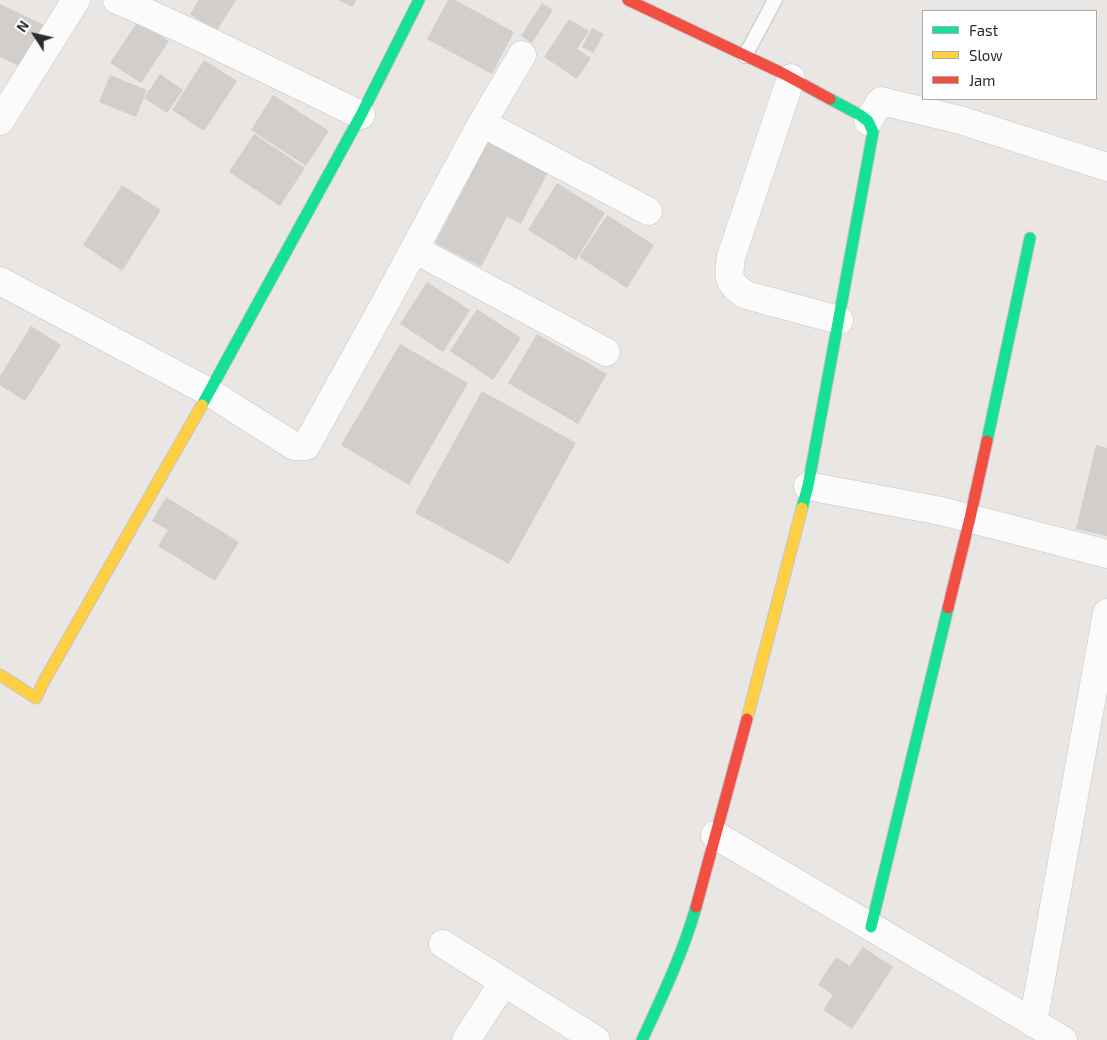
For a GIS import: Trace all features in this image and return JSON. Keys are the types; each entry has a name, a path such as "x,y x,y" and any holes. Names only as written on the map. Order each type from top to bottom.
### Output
{"street":[{"path":"0,121 76,0"},
{"path":"117,0 206,40 361,115"},
{"path":"0,675 36,698 209,392 361,115 419,0"},
{"path":"628,0 791,78 860,115 868,121 873,132 864,191 808,486 690,928 667,986 642,1040"},
{"path":"0,281 209,392 294,446 306,446 482,123 522,55"},
{"path":"791,78 731,257 729,274 734,286 746,295 839,320"},
{"path":"868,121 881,100 960,120 1107,167"},
{"path":"482,123 648,211"},
{"path":"871,927 970,518 1030,238"},
{"path":"414,249 606,352"},
{"path":"808,486 941,511 1107,554"},
{"path":"1033,1023 1107,613"},
{"path":"715,835 1063,1040"},
{"path":"443,944 596,1040"},
{"path":"466,1040 504,982"}],"lane":[{"path":"745,56 775,0"}],"building":[{"path":"199,0 236,0 217,31 190,14"},
{"path":"338,0 356,0 353,7"},
{"path":"448,0 455,0 514,32 492,74 427,39"},
{"path":"542,3 553,10 532,43 521,36"},
{"path":"0,4 46,26 26,69 0,57"},
{"path":"569,19 589,31 577,49 591,58 577,79 544,57"},
{"path":"138,21 169,41 141,83 110,63"},
{"path":"592,28 604,34 593,53 582,47"},
{"path":"204,60 237,81 204,131 172,110"},
{"path":"160,74 183,90 167,113 144,98"},
{"path":"110,75 147,90 136,117 99,102"},
{"path":"273,95 329,131 306,166 251,130"},
{"path":"254,134 305,168 280,206 229,172"},
{"path":"488,141 548,172 521,224 507,217 481,267 435,243"},
{"path":"557,183 605,213 576,260 528,230"},
{"path":"122,185 161,210 122,271 83,245"},
{"path":"607,215 654,245 627,288 579,257"},
{"path":"427,282 470,310 443,352 400,324"},
{"path":"477,309 521,338 493,380 450,351"},
{"path":"31,326 61,345 25,401 0,385 0,376"},
{"path":"537,334 607,374 578,424 508,383"},
{"path":"400,344 468,383 409,485 341,445"},
{"path":"482,391 576,443 509,564 415,513"},
{"path":"1096,445 1107,448 1107,536 1076,529"},
{"path":"166,497 239,542 215,581 158,546 168,530 152,521"},
{"path":"863,947 893,967 852,1029 823,1010 833,995 818,985 836,957 850,966"}],"traffic: fast":[{"path":"202,405 361,115 419,0"},
{"path":"802,508 808,486 873,132 868,121 830,99"},
{"path":"987,441 1030,238"},
{"path":"871,927 948,608"},
{"path":"642,1040 678,958 696,907"}],"traffic: slow":[{"path":"0,675 36,698 202,405"},
{"path":"747,719 802,508"}],"traffic: jam":[{"path":"628,0 784,74 830,99"},
{"path":"948,608 987,441"},
{"path":"696,907 747,719"}]}
